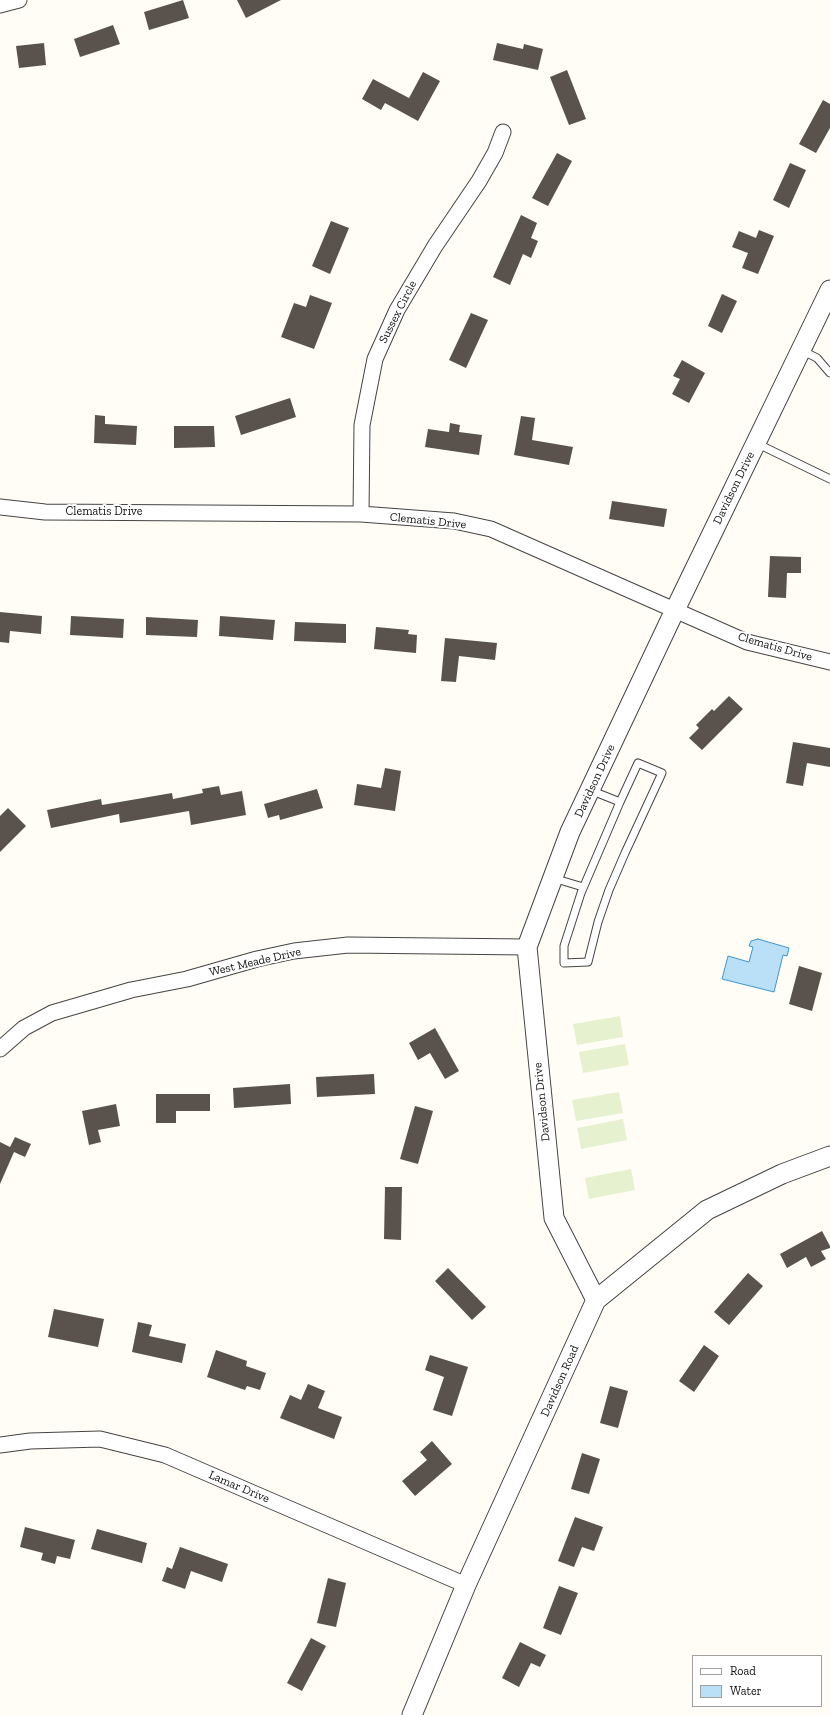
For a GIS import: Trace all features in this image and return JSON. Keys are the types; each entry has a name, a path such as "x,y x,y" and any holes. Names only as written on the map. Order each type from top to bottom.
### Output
{"street":[{"path":"0,5 19,0"},
{"name":"Sussex Circle","path":"361,514 362,426 374,359 397,310 435,246 479,181 495,153 503,132"},
{"name":"Davidson Drive","path":"596,1300 554,1218 527,947 570,832 755,443 830,290"},
{"name":"Clematis Drive","path":"0,506 45,512 361,514 454,521 491,529 747,642 830,662"},
{"name":"West Meade Drive","path":"0,1049 24,1028 52,1013 131,990 187,979 257,959 294,951 348,946 527,947"},
{"name":"Davidson Road","path":"412,1715 466,1585 596,1300 707,1210 782,1174 830,1156"},
{"name":"Lamar Drive","path":"0,1445 30,1442 100,1440 165,1455 466,1585"}],"lane":[{"path":"800,350 817,358 830,373"},
{"path":"755,443 830,479"},
{"path":"638,763 662,773 624,853 609,890 598,922 588,962 564,963 564,946 583,887 620,802 638,763"},
{"path":"590,790 620,802"},
{"path":"553,878 583,887"}],"green space":[{"path":"620,1016 623,1037 577,1045 573,1024"},
{"path":"625,1044 629,1065 583,1073 579,1052"},
{"path":"619,1092 623,1113 576,1121 572,1100"},
{"path":"623,1119 627,1140 581,1149 577,1128"},
{"path":"631,1169 635,1190 589,1199 585,1178"}],"water":[{"path":"758,939 789,948 787,956 783,955 774,992 722,979 728,956 749,962 753,947 749,946 751,941"}],"building":[{"path":"183,0 189,18 149,30 144,12"},
{"path":"237,0 281,0 246,18"},
{"path":"113,25 120,44 80,57 74,39"},
{"path":"44,43 46,65 19,68 16,46"},
{"path":"497,43 523,49 524,44 543,49 538,70 493,60"},
{"path":"567,70 586,119 569,125 550,77"},
{"path":"423,72 440,81 418,121 385,103 381,110 362,99 373,79 409,98"},
{"path":"823,100 830,104 830,128 816,153 799,144"},
{"path":"557,153 572,161 548,206 532,198"},
{"path":"790,163 806,170 789,208 773,200"},
{"path":"521,215 537,223 531,238 538,241 531,258 523,254 510,285 493,277"},
{"path":"331,221 349,228 330,274 312,266"},
{"path":"759,230 774,236 758,274 742,268 748,253 732,247 739,231 756,238"},
{"path":"722,294 737,301 722,333 708,326"},
{"path":"310,295 332,303 314,349 281,337 294,303 306,307"},
{"path":"471,313 488,320 466,368 449,360"},
{"path":"682,360 705,373 689,403 672,394 680,379 673,376"},
{"path":"290,398 296,417 241,435 235,416"},
{"path":"95,415 105,416 105,424 137,426 136,445 94,443"},
{"path":"521,416 535,418 532,440 573,447 569,465 514,455"},
{"path":"450,423 460,425 459,432 482,435 479,455 425,447 428,429 449,432"},
{"path":"174,426 214,426 215,447 174,448"},
{"path":"612,501 667,509 664,527 609,519"},
{"path":"770,556 801,557 801,573 787,573 786,598 768,597"},
{"path":"0,612 42,616 41,634 10,631 9,643 0,642"},
{"path":"71,616 124,619 123,638 70,635"},
{"path":"220,616 275,620 273,640 219,636"},
{"path":"146,617 198,620 197,637 146,635"},
{"path":"295,622 346,624 346,643 294,641"},
{"path":"376,627 409,630 408,634 417,635 416,653 374,649"},
{"path":"445,638 497,643 495,660 459,656 456,682 441,681"},
{"path":"729,696 743,709 702,750 689,738 699,728 696,725 712,709 714,711"},
{"path":"793,742 830,748 830,767 807,763 803,786 786,783"},
{"path":"385,768 401,771 395,811 354,805 357,784 381,788"},
{"path":"219,786 221,795 242,791 246,815 191,825 189,811 120,823 119,814 51,828 47,810 101,799 102,805 172,793 173,799 203,793 202,789"},
{"path":"317,789 323,808 280,820 279,815 268,818 264,804"},
{"path":"8,808 26,826 0,852 0,816"},
{"path":"799,966 822,973 812,1011 789,1004"},
{"path":"435,1028 459,1071 445,1079 430,1053 418,1060 409,1043"},
{"path":"374,1074 375,1094 317,1097 316,1077"},
{"path":"290,1084 291,1104 234,1108 233,1088"},
{"path":"156,1094 210,1094 210,1111 176,1111 176,1123 156,1123"},
{"path":"116,1104 120,1126 98,1130 101,1142 89,1145 82,1111"},
{"path":"415,1106 433,1111 418,1164 400,1159"},
{"path":"15,1137 31,1144 25,1157 14,1152 0,1184 0,1142 10,1147"},
{"path":"385,1187 402,1187 401,1240 384,1239"},
{"path":"822,1231 830,1246 830,1248 821,1251 826,1259 811,1267 806,1257 787,1268 780,1254"},
{"path":"448,1268 486,1307 472,1320 435,1281"},
{"path":"748,1273 763,1286 729,1325 714,1312"},
{"path":"54,1309 104,1319 98,1347 48,1337"},
{"path":"138,1322 152,1325 149,1336 186,1344 182,1363 132,1352"},
{"path":"704,1345 719,1356 694,1392 679,1381"},
{"path":"216,1350 247,1361 246,1366 266,1373 260,1390 247,1386 245,1390 207,1377"},
{"path":"430,1355 468,1367 452,1416 433,1410 444,1377 425,1370"},
{"path":"308,1384 325,1391 318,1408 342,1417 334,1439 280,1418 290,1395 301,1400"},
{"path":"610,1386 628,1391 618,1428 600,1423"},
{"path":"432,1441 452,1464 415,1496 402,1481 427,1460 420,1452"},
{"path":"582,1453 600,1459 589,1494 571,1489"},
{"path":"575,1517 603,1527 594,1551 582,1547 574,1567 558,1561"},
{"path":"25,1527 75,1540 70,1559 57,1556 55,1564 41,1560 43,1553 20,1547"},
{"path":"97,1529 147,1543 142,1563 91,1549"},
{"path":"180,1547 228,1564 222,1582 191,1571 185,1589 162,1581 167,1567 172,1569"},
{"path":"328,1578 346,1583 336,1627 317,1623"},
{"path":"559,1586 578,1593 561,1635 543,1628"},
{"path":"311,1638 326,1646 302,1691 287,1683"},
{"path":"520,1642 546,1655 540,1667 531,1663 519,1687 502,1678"}]}
